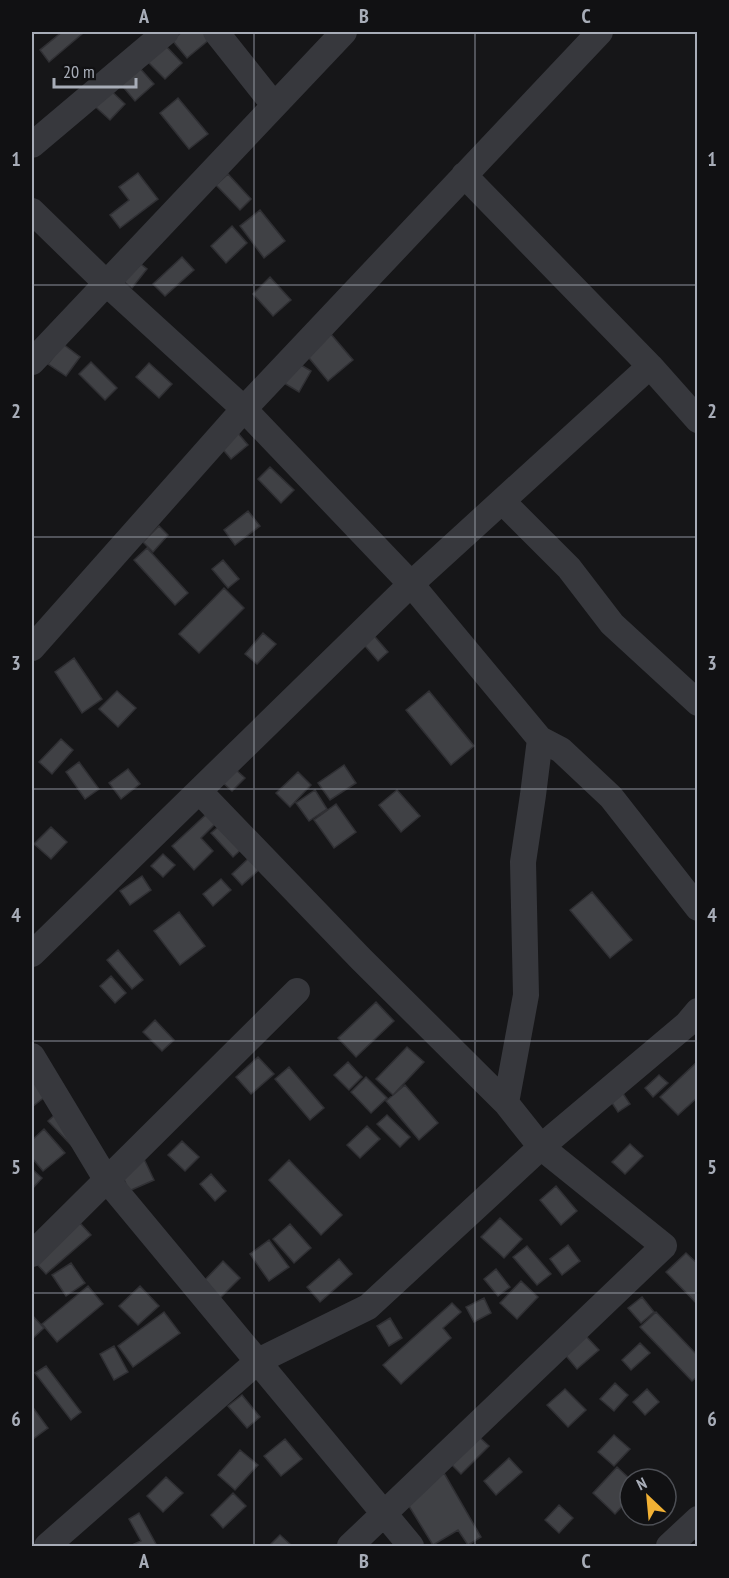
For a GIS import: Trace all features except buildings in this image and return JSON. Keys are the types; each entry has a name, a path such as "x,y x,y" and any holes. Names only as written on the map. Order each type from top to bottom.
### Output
{"street":[{"path":"32,146 166,32"},
{"path":"216,32 274,105"},
{"path":"32,362 344,32"},
{"path":"32,648 244,409 600,32"},
{"path":"465,175 650,366 698,420"},
{"path":"32,211 106,283 244,409 411,584 540,739 561,750 611,797 698,908"},
{"path":"32,954 411,584 650,366"},
{"path":"502,501 569,568 612,624 698,703"},
{"path":"506,1103 526,995 523,862 540,739"},
{"path":"199,791 361,959 506,1103 541,1147 664,1246 350,1546"},
{"path":"32,1254 297,991"},
{"path":"47,1546 258,1361 368,1307 541,1147 687,1024 698,1011"},
{"path":"32,1056 106,1179 411,1546"},
{"path":"669,1546 698,1519"}]}
